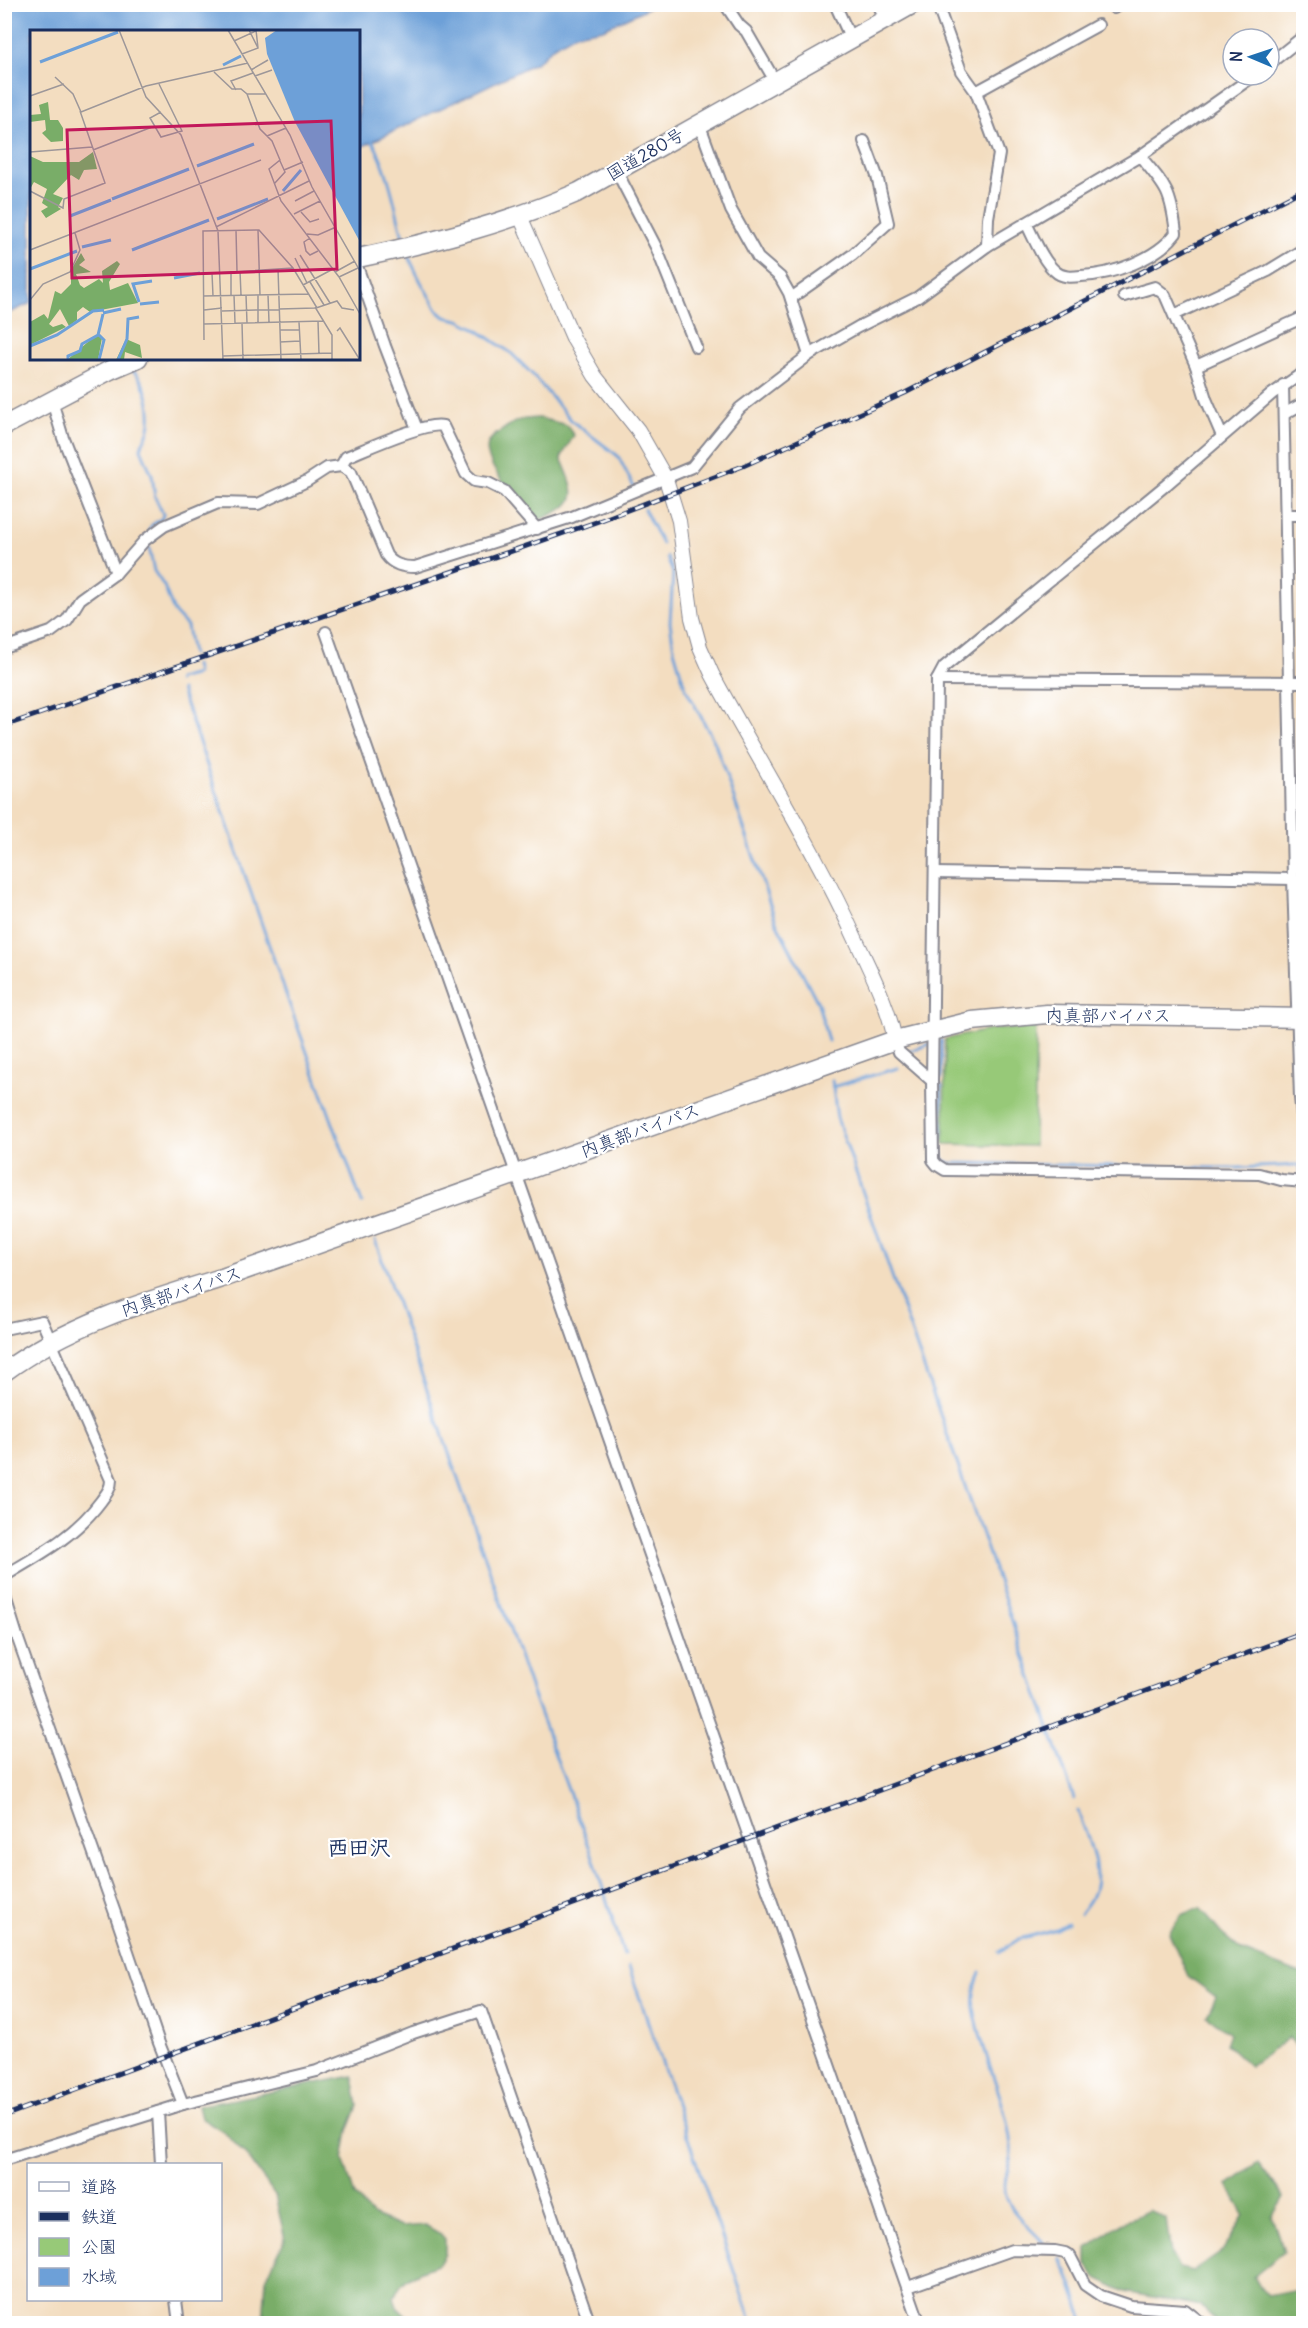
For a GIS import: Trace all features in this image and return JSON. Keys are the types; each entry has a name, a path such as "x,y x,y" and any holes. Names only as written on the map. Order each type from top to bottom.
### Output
{"highway":[{"name":"国道280号","path":"360,258 405,248 520,216 579,192 851,39 882,12 913,4"},
{"path":"4,426 133,360"},
{"name":"内真部バイパス","path":"4,1372 51,1341 83,1325 144,1302 225,1277 895,1040 934,1029 972,1021 1047,1014 1301,1018"}],"street":[{"path":"725,4 739,25 746,31 775,81"},
{"path":"835,4 851,39"},
{"path":"938,4 961,71 976,92 999,154 988,218 987,246"},
{"path":"976,92 1098,25"},
{"path":"1281,54 1304,36"},
{"path":"4,648 51,632 67,621 80,599 116,573 145,540 164,526 218,503 258,504 307,481 327,468 341,466 348,468 356,480 386,555 391,562 400,566 416,567 573,517 666,479 692,467 740,408 808,355 918,297 987,246 1140,156 1238,87"},
{"path":"699,123 731,210 758,258 780,277 791,298 808,355"},
{"path":"791,298 852,255 888,223 877,176 864,141"},
{"path":"1026,223 1047,261 1055,272 1063,277 1101,276 1135,264 1176,233 1170,195 1164,184 1140,156"},
{"path":"617,172 656,247 696,347"},
{"path":"520,216 574,340 595,376 638,430 666,479 679,521 692,618 700,647 712,674 807,840 840,903 891,1021 899,1052 932,1081"},
{"path":"1174,315 1268,271 1304,249"},
{"path":"360,275 417,429"},
{"path":"1124,296 1155,287 1165,295 1196,366 1206,399 1222,436"},
{"path":"1196,366 1304,316"},
{"path":"1304,372 1283,385 1166,485 944,667 938,680 932,1081 933,1160 945,1170 1259,1174 1281,1180 1304,1182"},
{"path":"1283,385 1290,682 1298,846 1293,879 1299,934 1304,1135"},
{"path":"52,401 63,438 116,573"},
{"path":"1284,414 1304,403"},
{"path":"341,466 346,457 417,429 440,424 466,474 474,481 488,483 504,491 537,529"},
{"path":"1286,515 1304,515"},
{"path":"326,632 920,2324"},
{"path":"938,680 1304,682"},
{"path":"935,873 1293,879"},
{"path":"4,1329 42,1321 111,1480 111,1488 69,1536 45,1553 4,1576"},
{"path":"4,1593 143,1998 183,2104"},
{"path":"4,2160 183,2104 317,2071 413,2033 481,2011 590,2324"},
{"path":"158,2112 161,2163"},
{"path":"908,2287 1012,2250 1055,2251 1070,2256 1085,2285 1101,2296 1131,2306 1185,2310 1203,2324"},
{"path":"176,2301 179,2324"}],"green space":[{"path":"539,418 567,425 574,435 561,458 571,482 572,497 563,509 539,520 497,474 488,453 488,444 495,435 518,420"},
{"path":"1036,1028 1034,1146 944,1144 945,1039 994,1029"},
{"path":"1200,1908 1221,1933 1242,1951 1303,1975 1303,2053 1289,2038 1250,2066 1226,2044 1230,2033 1207,2016 1216,1997 1188,1976 1169,1933 1181,1915"},
{"path":"353,2076 358,2106 348,2131 343,2159 355,2196 372,2215 401,2227 425,2225 439,2233 445,2240 445,2254 439,2264 419,2272 397,2290 394,2297 397,2306 414,2323 263,2323 266,2279 285,2239 275,2195 251,2161 226,2134 201,2118 198,2106"},
{"path":"1258,2163 1284,2197 1272,2217 1284,2252 1253,2277 1268,2296 1303,2289 1303,2323 1218,2323 1201,2306 1125,2292 1095,2277 1087,2264 1087,2248 1117,2226 1149,2210 1166,2219 1171,2254 1179,2268 1193,2271 1223,2250 1244,2215 1228,2185"}],"water":[{"path":"5,4 654,4 603,29 575,34 554,46 537,62 360,148 360,30 30,30 30,303 5,315"}],"waterway":[{"path":"373,142 388,178 404,241"},
{"path":"407,254 437,310 445,317 459,320 473,327 511,353 572,421 618,456 634,487"},
{"path":"131,369 137,374 148,398 150,424 141,449 152,475 155,497 163,514 162,518 149,530"},
{"path":"644,509 662,544"},
{"path":"149,547 154,571 164,586 174,612 187,626 192,654"},
{"path":"667,557 673,573 670,622 674,650 685,687 715,743 776,922 818,1003 828,1041"},
{"path":"178,681 178,679 197,674 195,665"},
{"path":"181,690 289,1003 362,1203"},
{"path":"941,1040 941,1078"},
{"path":"910,1051 930,1044"},
{"path":"832,1087 898,1068"},
{"path":"832,1080 837,1118 1074,1799"},
{"path":"941,1085 941,1138"},
{"path":"941,1147 943,1160 950,1163 1237,1168 1300,1165 1301,1178"},
{"path":"1301,1186 1304,1207"},
{"path":"375,1240 531,1690 593,1857 624,1955"},
{"path":"1078,1811 1093,1854 1096,1877 1091,1898 1080,1914"},
{"path":"999,1952 1019,1939 1057,1929 1068,1923"},
{"path":"629,1967 752,2324"},
{"path":"980,1972 974,1994 974,2008 982,2043 1004,2111 1011,2146 1005,2184 1006,2196 1017,2215 1043,2242"},
{"path":"1060,2258 1068,2273 1085,2324"}],"railway":[{"path":"4,726 596,522 743,466 905,393 1304,189"},
{"path":"4,2116 1304,1632"}],"district":[{"name":"西田沢","path":"359,1847"}]}
